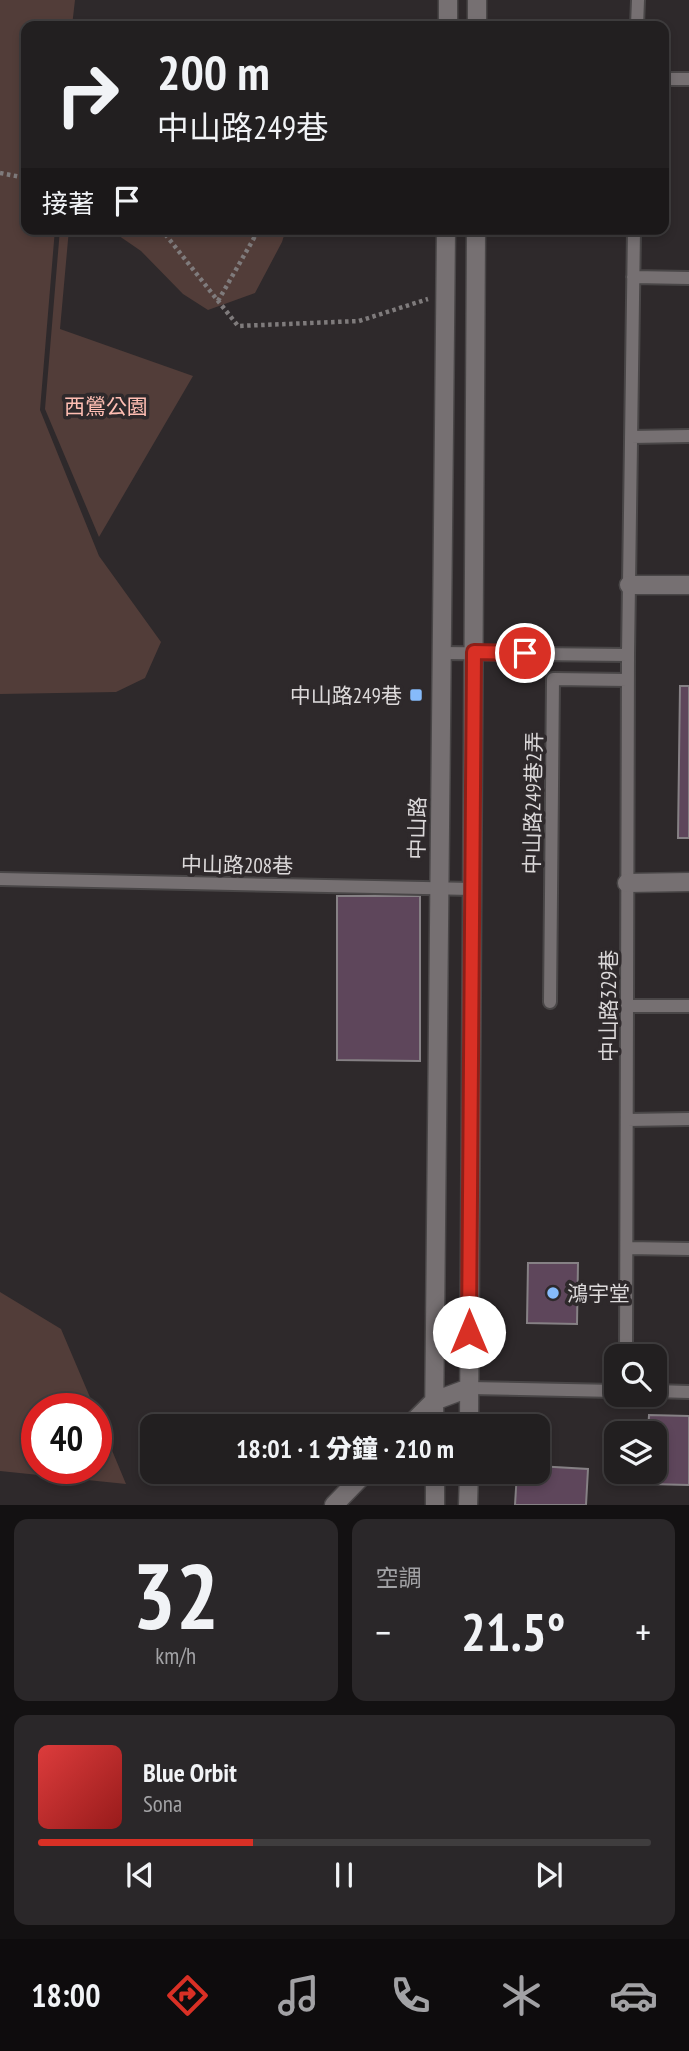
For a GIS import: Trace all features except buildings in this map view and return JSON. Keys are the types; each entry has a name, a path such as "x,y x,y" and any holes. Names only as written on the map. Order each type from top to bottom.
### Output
{"street":[{"path":"448,0 448,21"},
{"path":"477,0 477,21"},
{"name":"中山路","path":"434,1414 446,235"},
{"path":"469,1414 476,235"},
{"path":"629,585 689,585"},
{"path":"627,883 689,882"},
{"path":"421,1414 434,1401 469,1388"},
{"path":"334,1505 354,1484"},
{"path":"435,1484 435,1505"}],"lane":[{"path":"637,21 638,0"},
{"path":"669,79 689,79"},
{"path":"442,653 628,655 634,235"},
{"path":"634,277 689,278"},
{"path":"631,437 689,436"},
{"name":"中山路329巷","path":"626,1344 628,655"},
{"name":"中山路249巷2弄","path":"550,1002 553,679 628,680"},
{"name":"中山路208巷","path":"0,879 472,889"},
{"path":"627,1006 689,1006"},
{"path":"627,1120 689,1119"},
{"path":"626,1248 689,1249"},
{"path":"469,1388 604,1391"},
{"path":"667,1391 689,1392"}],"path":[{"path":"0,173 21,177"},
{"path":"166,235 237,326 359,321 445,294"},
{"path":"218,302 254,235"}],"green space":[{"path":"0,0 75,0 73,21 21,21 21,235 55,235 40,410 99,556 161,642 145,678 116,692 0,694"},
{"name":"西鶯公園","path":"60,235 68,235 60,329 193,376 99,537 45,409"},
{"path":"118,235 284,235 255,293 208,310 183,294 141,251"},
{"path":"0,1292 61,1329 88,1393 21,1393 21,1473 0,1471"},
{"path":"112,1450 126,1484 112,1483"}],"place":[{"name":"中山路249巷","path":"416,695"},
{"name":"鴻宇堂","path":"553,1293"}],"route":[{"path":"469,1332 474,652 525,653"}]}
